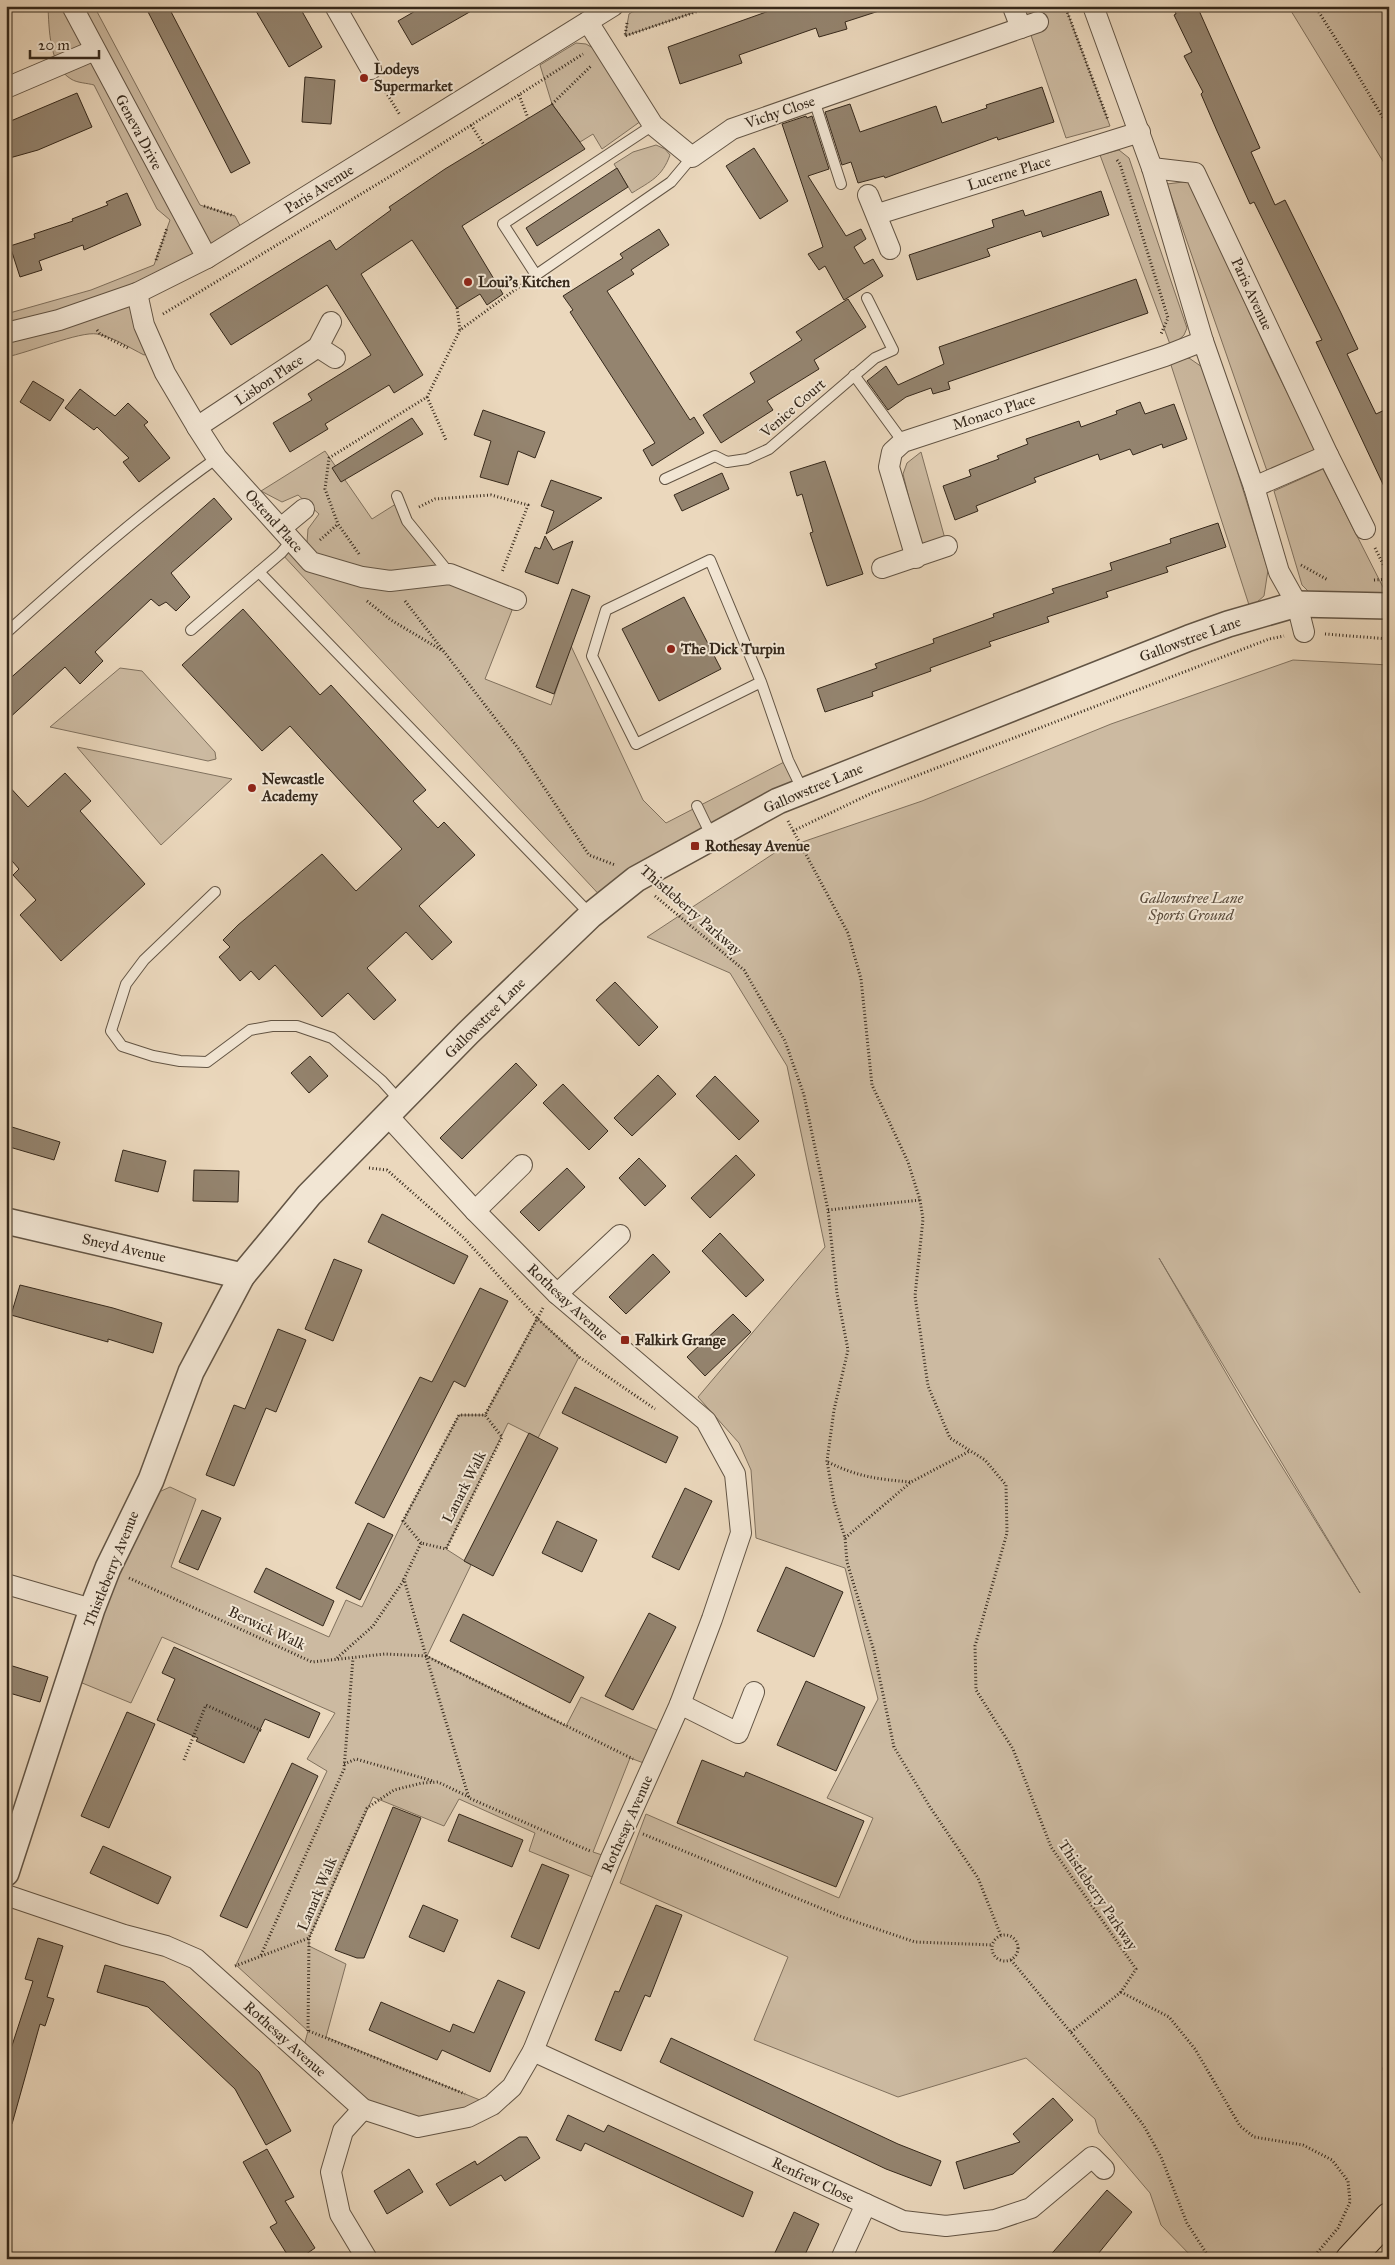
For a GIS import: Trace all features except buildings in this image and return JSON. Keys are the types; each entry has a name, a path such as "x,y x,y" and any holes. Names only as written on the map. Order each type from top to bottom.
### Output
{"main road":[{"path":"1350,2259 1389,2217"}],"street":[{"name":"Geneva Drive","path":"72,6 207,258"},
{"name":"Paris Avenue","path":"6,333 59,320 137,293 207,258 613,6"},
{"name":"Vichy Close","path":"692,157 732,129 1029,25 1013,6"},
{"path":"1093,6 1152,168 1203,341 1254,488 1279,572 1297,604 1304,632"},
{"path":"340,8 372,69"},
{"path":"588,22 653,125 692,157"},
{"path":"6,88 95,50"},
{"name":"Lucerne Place","path":"878,214 1140,132"},
{"name":"Paris Avenue","path":"1152,168 1195,174 1365,529"},
{"path":"868,195 878,214 890,249"},
{"name":"Ostend Place","path":"137,293 144,324 156,351 166,373 197,427 217,458 287,534 310,562 326,568 383,580 450,574 516,600"},
{"name":"Lisbon Place","path":"197,427 318,347 331,322"},
{"name":"Monaco Place","path":"903,442 1165,356 1203,341"},
{"path":"318,347 335,358"},
{"path":"903,442 892,452 889,467 916,558"},
{"path":"1254,488 1328,455"},
{"path":"287,534 304,509"},
{"path":"882,568 947,546"},
{"name":"Gallowstree Lane","path":"242,1276 309,1195 394,1108 591,914 636,879 778,801 1188,638 1297,604 1389,606"},
{"name":"Rothesay Avenue","path":"6,1895 124,1935 166,1946 196,1959 216,1979 302,2053 363,2109 418,2127 468,2117 492,2105 512,2087 533,2051 611,1858 680,1704 712,1619 741,1533 735,1474 706,1421 555,1292 475,1211 394,1108"},
{"path":"475,1211 522,1165"},
{"name":"Sneyd Avenue","path":"6,1221 242,1276"},
{"path":"555,1292 620,1235"},
{"name":"Thistleberry Avenue","path":"6,1873 92,1609 108,1568 151,1480 191,1372 242,1276"},
{"path":"6,1584 92,1609"},
{"path":"680,1704 738,1733 754,1692"},
{"name":"Renfrew Close","path":"533,2051 903,2222 946,2226 995,2220 1031,2208 1098,2163"},
{"path":"363,2109 343,2131 331,2172 340,2214 367,2259"},
{"path":"841,2259 866,2204"}],"lane":[{"path":"814,100 842,184"},
{"path":"653,125 503,224 536,275 671,182 692,157"},
{"name":"Venice Court","path":"665,479 715,456 727,462 747,459 769,449 875,358 893,350 866,298"},
{"path":"854,375 903,442"},
{"path":"6,633 87,560 188,478 217,458"},
{"path":"397,496 407,521 450,574"},
{"path":"191,630 281,553 287,534"},
{"path":"761,682 636,744 592,656 606,610 710,560 761,682 788,760 803,791"},
{"path":"259,572 591,914"},
{"path":"698,806 712,837"},
{"path":"215,892 144,960 126,984 111,1031 122,1046 153,1056 180,1061 207,1062 250,1030 272,1026 297,1026 332,1038 382,1081 394,1108"}],"path":[{"path":"641,6 628,14 624,36 713,6"},
{"path":"1065,6 1107,142 1120,164 1168,318 1159,338"},
{"path":"1315,6 1389,128"},
{"path":"144,324 208,288 519,95 603,47"},
{"path":"552,104 603,47"},
{"path":"372,69 410,132"},
{"path":"519,95 528,118"},
{"path":"471,125 484,145"},
{"path":"446,440 428,397 460,330 536,275"},
{"path":"457,308 460,330"},
{"path":"88,310 100,334 144,355 156,351"},
{"name":"Thistleberry Parkway","path":"428,397 329,458 325,489 338,524 383,580 446,652 518,748 589,855 627,870 744,970 785,1041 804,1095 828,1210 837,1293 848,1350 834,1410 827,1461 834,1502 845,1538 847,1562 874,1651 894,1747 930,1807 978,1878 1001,1936"},
{"path":"404,514 435,500 491,495 528,504 495,592"},
{"path":"1365,529 1389,577 1369,580"},
{"path":"1279,572 1302,565 1330,581"},
{"path":"362,597 391,620 446,652"},
{"path":"793,831 872,793 1269,639 1304,632 1389,640"},
{"name":"Thistleberry Parkway","path":"778,801 848,933 861,979 872,1084 908,1162 920,1200 923,1219 915,1296 928,1386 950,1438 985,1460 1006,1485 1007,1533 975,1646 976,1690 1013,1749 1051,1847 1136,1969 1121,1992 1071,2032"},
{"path":"338,1165 387,1170 464,1238 537,1318 578,1357 661,1412"},
{"path":"828,1210 920,1200"},
{"path":"336,1659 373,1626 404,1579 421,1543 402,1522 458,1414 485,1415 537,1318 555,1292"},
{"name":"Lanark Walk","path":"421,1543 446,1549 502,1437 485,1415"},
{"path":"845,1538 911,1482 970,1451"},
{"path":"827,1461 851,1474 875,1479 911,1482"},
{"name":"Berwick Walk","path":"108,1568 312,1662 385,1654 426,1656 630,1758 652,1766"},
{"path":"404,1579 469,1798"},
{"path":"261,1954 344,1764 352,1658"},
{"path":"184,1760 206,1705 262,1731"},
{"path":"344,1764 356,1759 438,1782 469,1798 592,1852 611,1858"},
{"name":"Lanark Walk","path":"302,2053 308,2031 310,1938 367,1808 394,1790 422,1783 438,1782"},
{"path":"626,1828 842,1917 915,1942 993,1945"},
{"path":"1001,1936 1012,1937 1018,1944 1016,1955 1010,1960 997,1959 993,1954 993,1945 1001,1936"},
{"path":"216,1979 236,1965 261,1954 310,1938"},
{"path":"1010,1960 1071,2032 1144,2126 1161,2157 1187,2223 1210,2259"},
{"path":"1121,1992 1169,2017 1195,2049 1240,2126 1254,2137 1303,2145 1332,2160 1348,2181 1350,2202 1338,2228 1312,2259"},
{"path":"308,2031 492,2105"}],"green space":[{"path":"48,6 94,6 200,205 235,216 245,235 137,293 156,351 144,355 109,338 97,334 89,334 6,357 6,314 91,290 154,265 170,220 157,209 94,85 71,79 58,65 52,46"},
{"path":"642,6 713,6 625,36 629,14"},
{"path":"1021,6 1065,6 1110,126 1066,138"},
{"path":"1288,6 1389,6 1389,171"},
{"path":"576,43 586,44 593,48 641,121 602,149 593,134 580,142 552,104 540,65"},
{"path":"656,145 665,149 670,155 667,162 655,178 632,193 614,164 633,152"},
{"path":"1119,150 1129,158 1187,328 1184,335 1171,347 1100,155"},
{"path":"1190,183 1272,362 1315,450 1267,471 1167,184"},
{"path":"1189,358 1202,367 1268,570 1264,596 1250,608 1170,362"},
{"path":"325,451 372,519 399,502 445,569 394,575 341,565 315,553 307,542 308,529 319,514 298,495 282,502 261,491"},
{"path":"921,452 947,546 923,555 903,474 907,463"},
{"path":"1323,469 1388,597 1311,594 1302,585 1274,491"},
{"path":"292,540 311,562 362,577 450,574 516,600 485,679 551,705 571,646 643,800 666,823 788,760 803,791 606,902 281,553"},
{"name":"Gallowstree Lane Sports Ground","path":"1293,660 1389,665 1389,2217 1350,2259 1194,2259 1161,2225 1150,2193 1099,2133 1095,2119 1026,2058 898,2097 754,2040 788,1957 620,1883 646,1814 839,1898 873,1818 827,1798 878,1699 845,1568 756,1538 751,1470 739,1443 698,1397 825,1247 787,1066 730,973 647,937 779,850 922,801 1111,724","holes":["1159,1258 1360,1593 1255,1423"]},
{"path":"120,668 142,671 215,752 216,759 208,761 50,727"},
{"path":"77,747 232,779 161,845"},
{"path":"537,1318 579,1357 538,1438 508,1423 446,1549 471,1565 427,1656 566,1726 581,1697 666,1734 652,1766 630,1758 593,1852 611,1858 602,1881 529,1851 535,1833 459,1799 444,1826 373,1797 309,1938 309,1946 346,1964 326,2037 492,2105 418,2127 363,2109 302,2053 308,2031 236,1965 327,1771 307,1759 335,1713 162,1637 131,1703 70,1678 139,1501 170,1487 196,1499 171,1567 329,1637 346,1600 362,1607 403,1521 459,1415 485,1415"}],"waterway":[{"path":"1386,2069 1389,2075"}],"place":[{"name":"Lodeys Supermarket","path":"364,78"},
{"name":"Loui's Kitchen","path":"468,282"},
{"name":"The Dick Turpin","path":"671,649"},
{"name":"Newcastle Academy","path":"252,788"},
{"name":"Rothesay Avenue","path":"695,846"},
{"name":"Falkirk Grange","path":"625,1340"}]}
